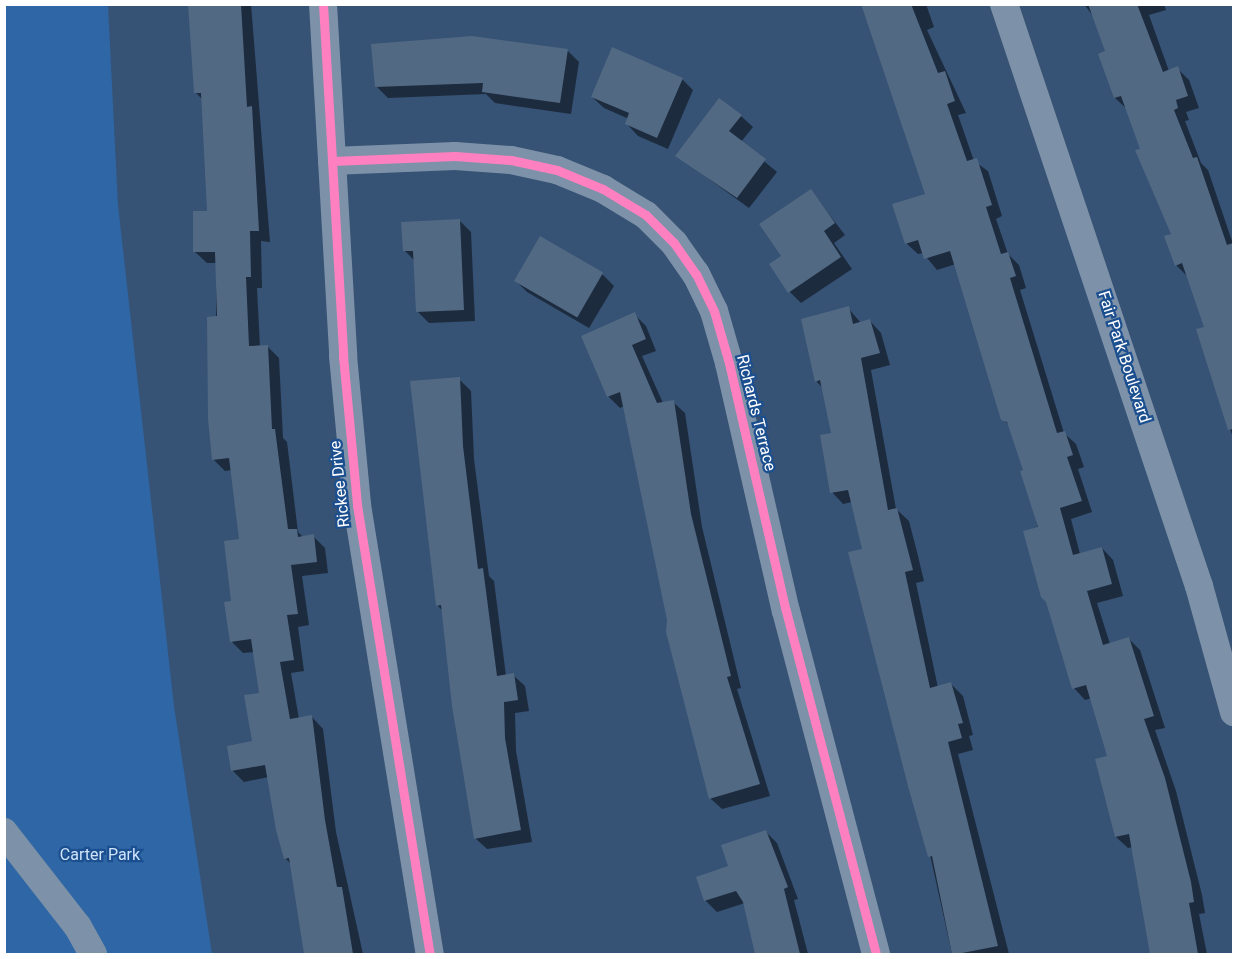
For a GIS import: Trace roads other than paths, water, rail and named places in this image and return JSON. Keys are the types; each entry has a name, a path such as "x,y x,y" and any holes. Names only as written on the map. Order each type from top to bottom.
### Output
{"street":[{"name":"Rickee Drive","path":"323,4 343,356 357,505 430,954"},
{"name":"Fair Park Boulevard","path":"1004,4 1192,563 1233,712"},
{"name":"Richards Terrace","path":"332,161 455,156 512,160 557,171 603,189 646,215 674,243 696,274 714,311 729,363 786,611 876,954"},
{"path":"4,832 78,927 93,954"}],"park label":[{"name":"Carter Park","path":"100,855"}]}
